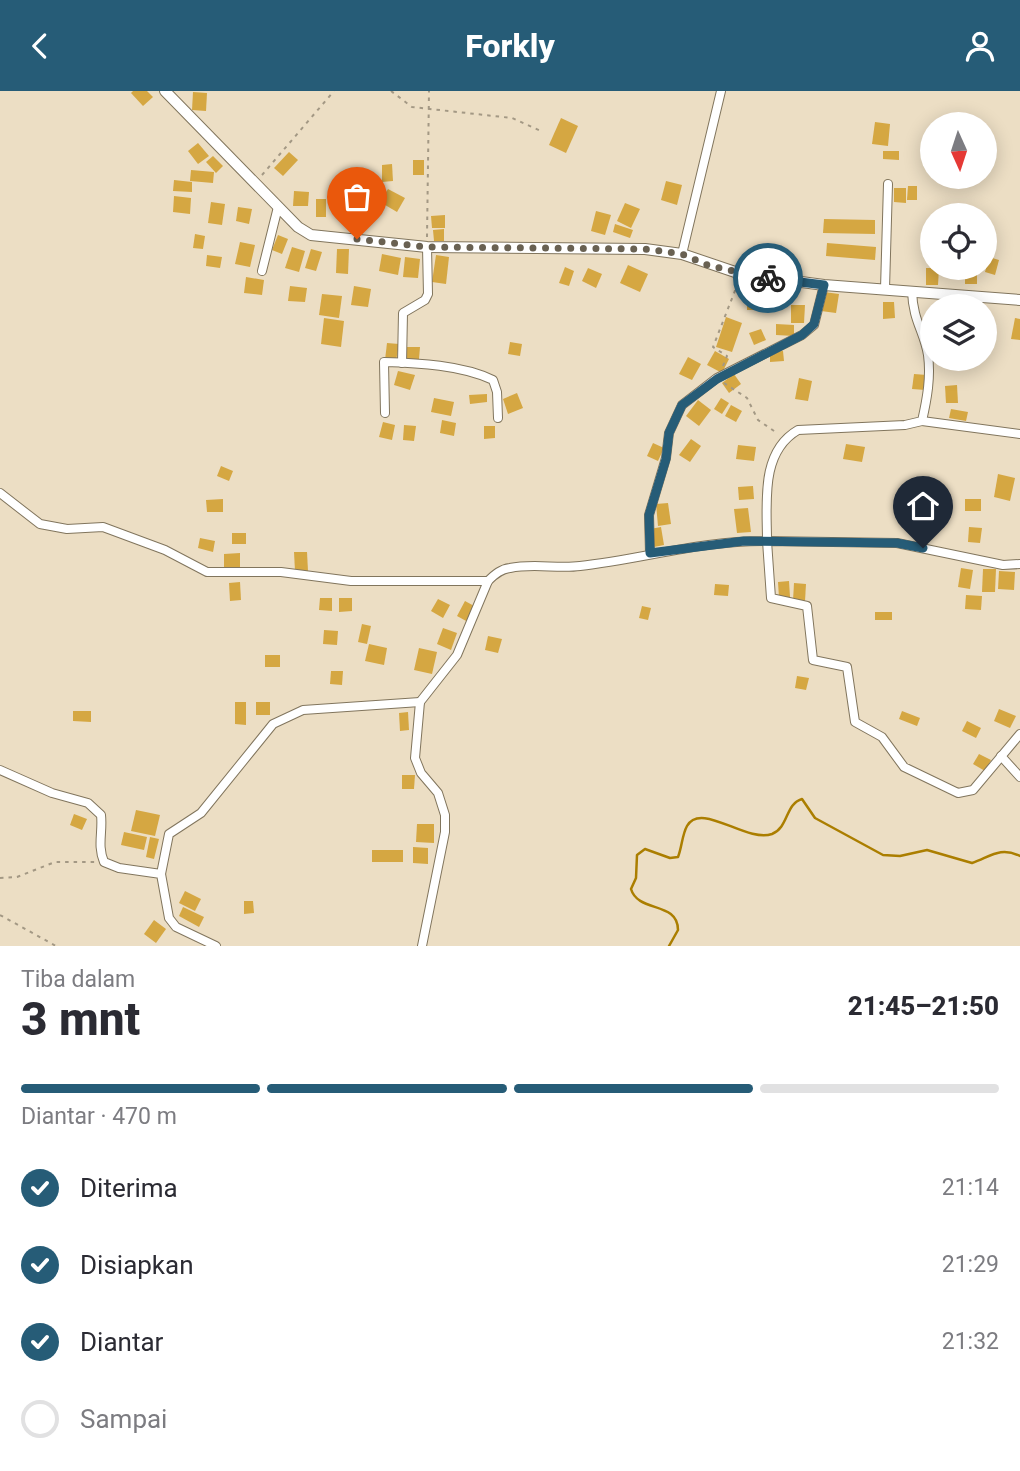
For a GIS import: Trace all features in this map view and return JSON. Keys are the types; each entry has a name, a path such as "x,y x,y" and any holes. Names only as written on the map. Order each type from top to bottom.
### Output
{"street":[{"path":"165,91 298,227 311,235 427,247 645,249 682,254 741,274 824,285 1020,300"},
{"path":"682,254 721,91"},
{"path":"885,289 888,184"},
{"path":"262,271 278,207"},
{"path":"402,363 403,313 425,300 428,294 427,247"},
{"path":"650,553 649,515 666,459 669,433 682,405 717,379 802,335 814,324 824,285"},
{"path":"912,291 913,314 928,354 928,395 922,421"},
{"path":"385,413 384,362 463,371 493,380 497,392 498,418"},
{"path":"1020,433 922,421 905,425 798,430 784,438 771,463 767,541 771,598 807,605 813,660 847,667 855,722 882,737 904,767 958,793 973,790 1020,734"},
{"path":"0,493 40,524 66,529 103,527 165,550 207,572 281,572 351,581 488,581"},
{"path":"422,946 445,823 438,793 421,773 415,758 421,702 457,655 488,581 497,572 511,567 579,566 650,553 744,541 897,543 1003,565 1020,564"},
{"path":"216,946 176,927 169,918 160,874 169,834 201,813 273,724 303,710 421,702"},
{"path":"1002,756 1020,777"},
{"path":"0,770 52,793 88,803 101,815 103,828 98,848 104,862 119,868 160,874"}],"path":[{"path":"255,184 334,91"},
{"path":"391,91 412,107 512,118 542,132"},
{"path":"427,247 429,91"},
{"path":"0,878 16,877 55,862 104,862"},
{"path":"0,915 56,946"}],"building":[{"path":"147,91 153,97 143,106 131,93"},
{"path":"193,92 207,93 206,111 192,110"},
{"path":"561,118 578,126 566,153 549,145"},
{"path":"875,122 890,124 888,146 872,144"},
{"path":"198,143 209,156 198,164 188,151"},
{"path":"883,151 899,151 899,160 883,159"},
{"path":"289,152 298,160 283,176 274,168"},
{"path":"213,156 223,166 216,173 206,162"},
{"path":"413,160 424,160 424,175 413,175"},
{"path":"392,164 393,181 382,182 382,165"},
{"path":"191,170 214,172 213,183 190,181"},
{"path":"174,180 192,182 192,192 173,191"},
{"path":"666,181 682,185 677,205 661,200"},
{"path":"908,186 917,186 917,200 907,200"},
{"path":"894,188 906,188 906,203 894,202"},
{"path":"388,189 405,198 397,212 380,202"},
{"path":"294,191 309,192 308,206 293,206"},
{"path":"174,196 191,198 190,214 173,212"},
{"path":"316,199 326,199 326,217 316,217"},
{"path":"211,202 225,204 222,225 208,223"},
{"path":"625,203 640,209 631,228 617,221"},
{"path":"238,207 252,209 249,224 236,221"},
{"path":"596,211 611,215 605,235 591,231"},
{"path":"445,215 445,228 432,228 431,216"},
{"path":"824,219 875,220 875,234 823,233"},
{"path":"615,224 633,230 630,238 613,232"},
{"path":"444,229 444,241 434,241 433,230"},
{"path":"195,234 205,236 203,249 193,248"},
{"path":"278,235 288,239 282,254 272,250"},
{"path":"240,242 255,245 250,267 235,264"},
{"path":"827,243 876,247 875,260 826,256"},
{"path":"292,247 305,251 299,272 285,268"},
{"path":"311,249 322,252 316,271 305,268"},
{"path":"337,249 349,249 348,274 336,273"},
{"path":"382,254 401,258 398,275 379,271"},
{"path":"207,255 222,257 220,268 206,266"},
{"path":"436,255 449,257 446,284 432,282"},
{"path":"405,257 420,259 418,278 403,277"},
{"path":"628,265 648,274 640,292 620,283"},
{"path":"565,267 574,271 569,286 559,283"},
{"path":"588,268 602,274 596,288 582,281"},
{"path":"246,277 264,280 262,295 244,293"},
{"path":"926,280 938,280 938,285 926,285"},
{"path":"965,280 977,280 977,284 965,284"},
{"path":"760,285 760,310 747,310 747,286"},
{"path":"290,286 307,288 305,302 288,301"},
{"path":"354,286 371,289 368,307 351,305"},
{"path":"824,292 839,294 836,313 821,311"},
{"path":"322,294 342,296 339,318 319,315"},
{"path":"883,302 894,302 895,318 883,319"},
{"path":"791,305 805,305 804,323 791,323"},
{"path":"726,317 742,323 732,352 716,347"},
{"path":"324,318 344,321 341,347 321,344"},
{"path":"1015,318 1020,319 1020,340 1011,339"},
{"path":"776,324 794,325 794,336 776,335"},
{"path":"761,329 766,340 754,345 749,333"},
{"path":"510,342 522,344 520,356 508,354"},
{"path":"387,343 399,344 396,361 385,360"},
{"path":"406,347 420,347 419,359 405,359"},
{"path":"715,351 729,359 722,373 707,365"},
{"path":"783,351 784,361 770,362 770,352"},
{"path":"688,357 701,364 692,380 679,374"},
{"path":"398,371 415,375 410,390 394,385"},
{"path":"734,374 741,384 729,393 722,383"},
{"path":"914,374 927,375 925,390 912,389"},
{"path":"799,378 812,381 808,401 795,399"},
{"path":"957,385 958,403 946,403 945,386"},
{"path":"517,393 523,408 508,414 503,399"},
{"path":"487,394 487,402 470,404 469,395"},
{"path":"434,398 454,402 451,416 431,412"},
{"path":"721,398 729,403 722,414 714,409"},
{"path":"698,400 711,410 699,426 686,416"},
{"path":"731,405 742,411 736,422 725,416"},
{"path":"951,409 968,412 966,421 949,418"},
{"path":"442,420 456,423 454,436 440,433"},
{"path":"383,422 395,425 392,440 379,437"},
{"path":"404,425 416,426 414,441 403,440"},
{"path":"484,426 495,426 495,438 484,439"},
{"path":"691,439 701,446 690,462 679,455"},
{"path":"653,443 664,448 658,461 647,456"},
{"path":"846,444 865,447 862,462 843,459"},
{"path":"738,445 756,447 754,461 736,459"},
{"path":"221,466 233,471 229,481 217,476"},
{"path":"998,474 1015,478 1010,501 994,497"},
{"path":"753,486 754,499 739,500 738,487"},
{"path":"223,499 223,512 207,512 206,500"},
{"path":"965,499 981,499 981,511 965,511"},
{"path":"668,503 671,524 658,526 656,504"},
{"path":"927,506 939,506 938,522 926,521"},
{"path":"748,508 751,532 737,533 734,509"},
{"path":"661,527 664,545 654,547 650,529"},
{"path":"969,527 982,528 980,543 968,542"},
{"path":"232,533 246,533 246,544 232,544"},
{"path":"200,538 215,541 213,552 198,548"},
{"path":"294,552 307,552 308,571 295,571"},
{"path":"240,553 240,568 224,568 224,554"},
{"path":"961,568 973,570 970,589 958,587"},
{"path":"983,569 996,569 995,592 982,592"},
{"path":"999,571 1015,572 1014,590 998,589"},
{"path":"789,581 790,597 779,598 778,582"},
{"path":"240,582 241,600 230,601 229,583"},
{"path":"794,583 806,584 805,601 793,601"},
{"path":"715,584 729,585 728,596 714,595"},
{"path":"966,595 982,596 981,610 965,609"},
{"path":"320,598 332,598 332,611 319,610"},
{"path":"339,598 352,598 352,611 339,612"},
{"path":"438,599 450,605 443,618 431,611"},
{"path":"465,601 476,607 468,622 457,616"},
{"path":"642,606 651,608 648,620 639,618"},
{"path":"875,612 892,612 892,620 875,620"},
{"path":"362,624 371,626 367,644 358,642"},
{"path":"443,628 457,633 451,650 437,644"},
{"path":"324,630 338,631 337,645 323,644"},
{"path":"488,636 502,639 498,653 485,650"},
{"path":"369,644 387,648 384,665 365,661"},
{"path":"419,648 437,652 432,674 414,670"},
{"path":"265,655 280,655 280,667 265,667"},
{"path":"331,671 343,671 342,685 330,684"},
{"path":"797,676 809,678 806,690 795,688"},
{"path":"235,702 246,702 246,725 235,724"},
{"path":"256,702 270,702 270,715 256,715"},
{"path":"999,709 1016,716 1010,728 994,721"},
{"path":"73,711 91,711 91,722 73,721"},
{"path":"902,711 920,718 917,726 899,719"},
{"path":"408,712 409,730 400,731 399,713"},
{"path":"967,721 981,728 976,738 962,731"},
{"path":"979,754 991,760 985,771 973,764"},
{"path":"402,775 415,775 414,789 402,789"},
{"path":"136,810 160,815 155,836 131,831"},
{"path":"74,814 87,819 82,830 70,825"},
{"path":"417,824 434,824 434,843 416,842"},
{"path":"124,832 147,837 144,850 121,845"},
{"path":"150,837 159,839 154,859 146,857"},
{"path":"413,847 428,848 428,864 413,863"},
{"path":"372,850 403,850 403,862 372,862"},
{"path":"185,891 201,899 195,911 179,903"},
{"path":"244,901 253,901 254,913 244,914"},
{"path":"183,907 204,917 199,927 179,916"},
{"path":"154,920 166,929 156,943 144,934"}],"waterway":[{"path":"669,946 678,930 676,921 672,915 641,901 631,889 636,878 637,855 645,849 670,858 678,857 685,830 694,820 703,818 750,833 772,834 781,826 793,806 802,799 815,818 883,855 900,856 927,850 972,863 1001,852 1020,856"}],"way so far":[{"path":"357,239 427,247 645,249 682,254 710,266 768,278"}],"route":[{"path":"768,278 824,285 814,324 802,335 717,379 682,405 669,433 666,459 649,515 650,553 744,541 897,543 923,548"}]}
